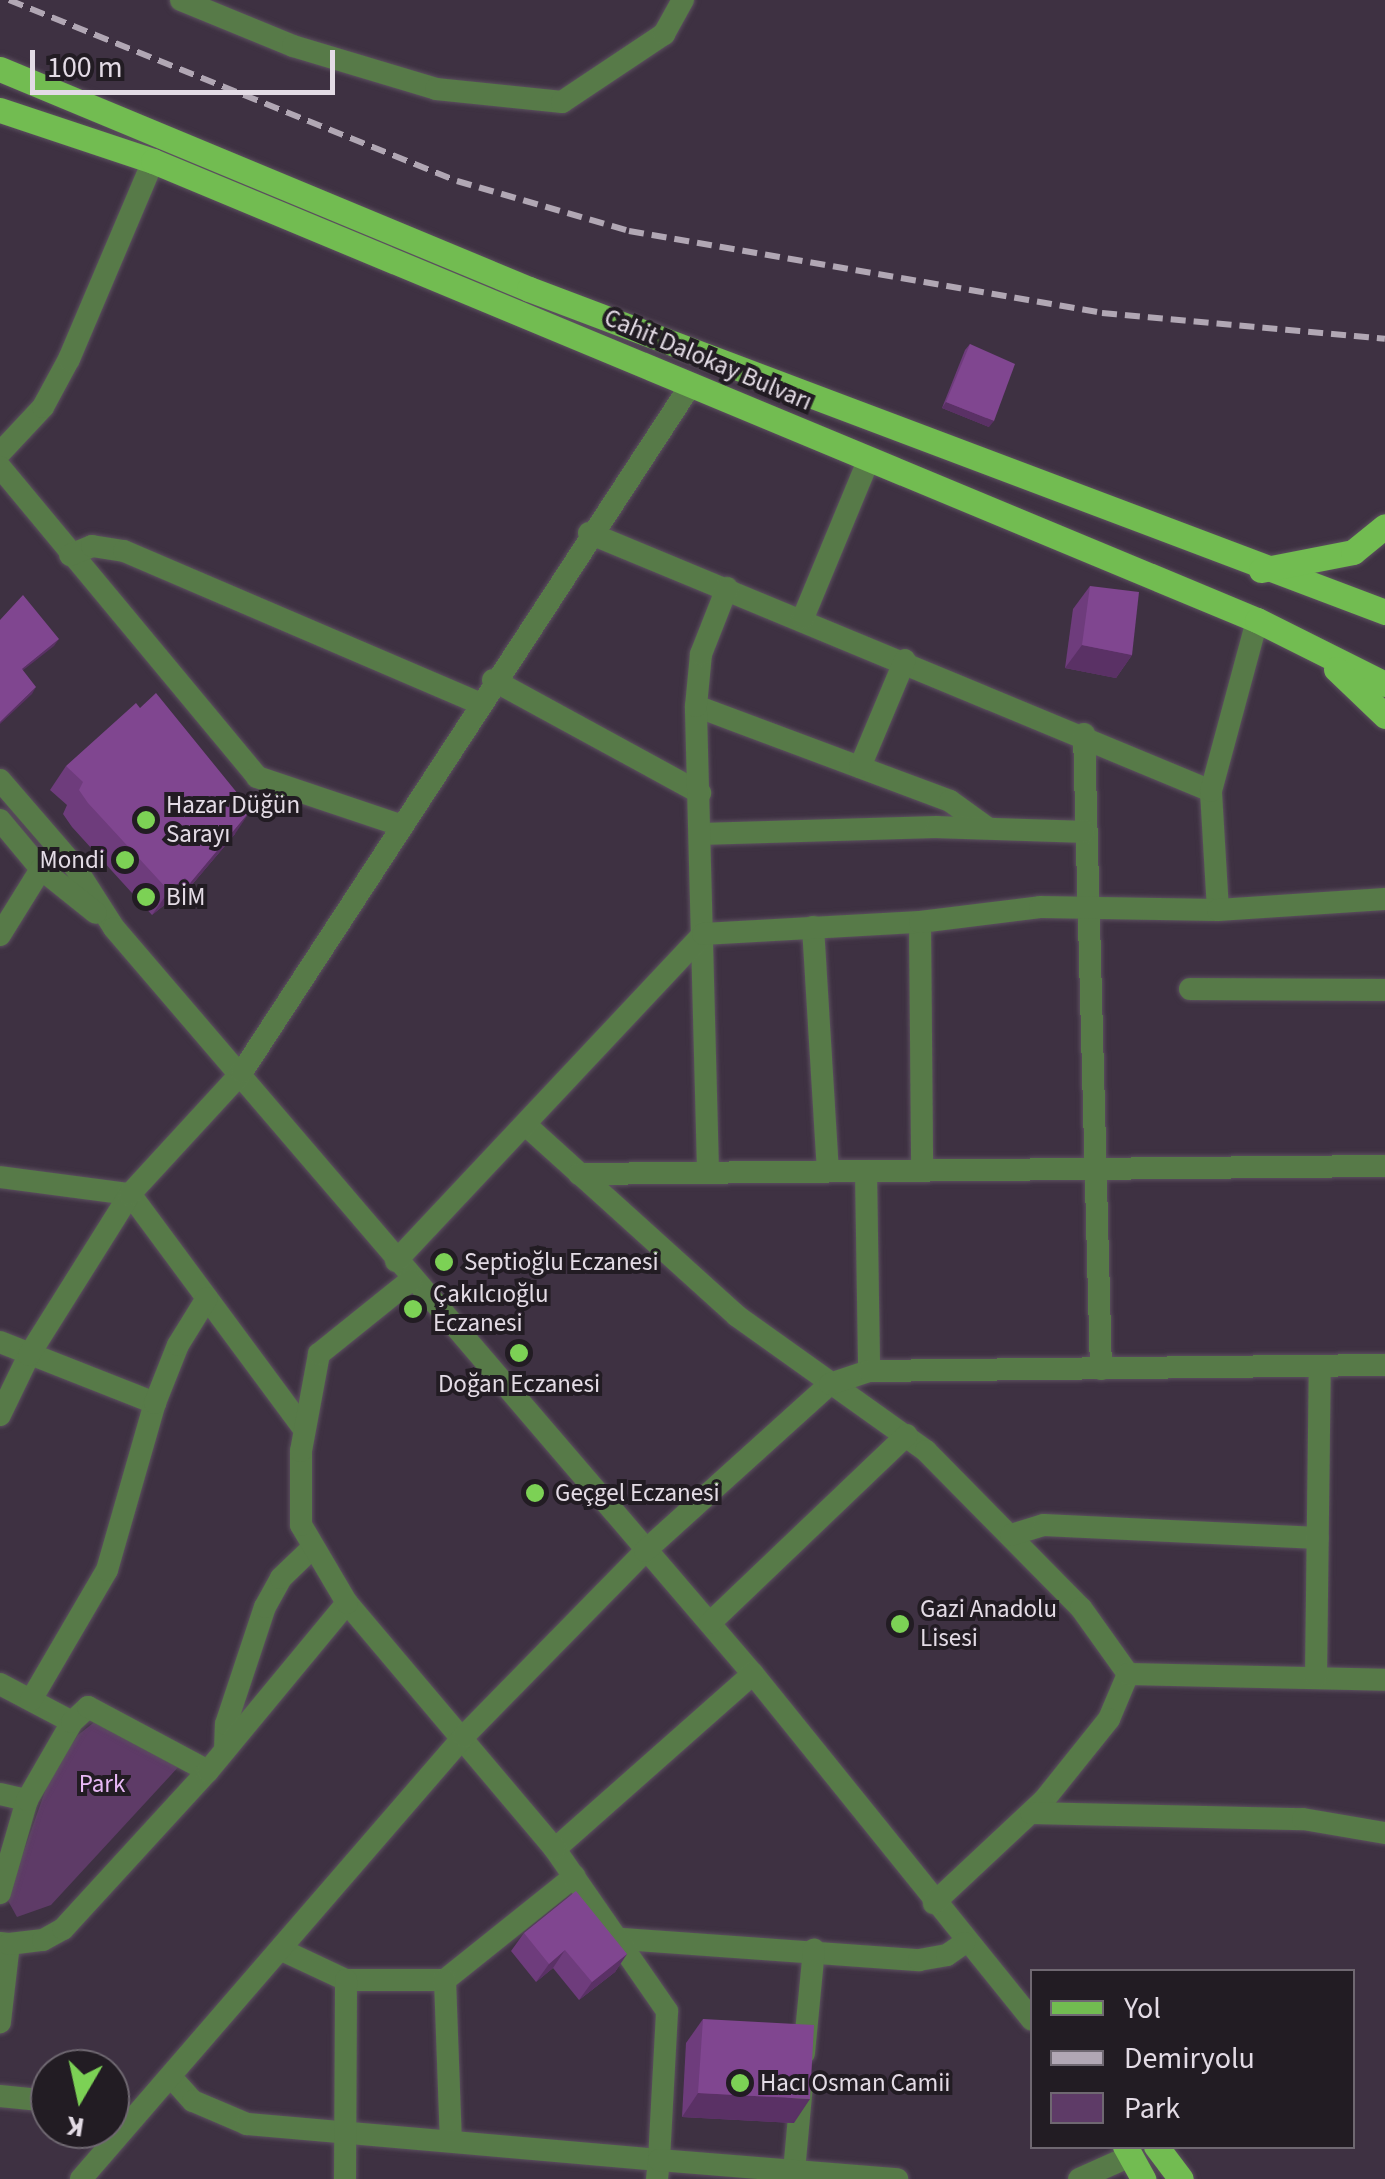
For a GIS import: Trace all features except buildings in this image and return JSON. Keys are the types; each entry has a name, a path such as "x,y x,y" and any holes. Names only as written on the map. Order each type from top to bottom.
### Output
{"main road":[{"name":"Cahit Dalokay Bulvarı","path":"0,68 529,289 1261,570 1385,612"},
{"name":"Cahit Dalokay Bulvarı","path":"0,110 152,160 1258,620 1385,684"},
{"path":"1261,570 1353,552 1385,526"},
{"path":"1318,652 1385,716"},
{"path":"1158,2149 1180,2179"},
{"path":"1128,2155 1143,2179"},
{"path":"1128,2155 1159,2179"}],"street":[{"path":"181,0 292,46 436,89 562,102 664,34 684,0"},
{"path":"0,453 42,408 69,359 152,160"},
{"path":"0,1415 29,1355 130,1194 242,1072 589,533 690,386"},
{"path":"802,618 869,459"},
{"path":"0,468 257,777 400,825"},
{"path":"589,533 1084,734 1212,791"},
{"path":"70,555 92,546 124,551 478,703"},
{"path":"708,1170 696,706 701,654 726,588"},
{"path":"1218,910 1212,791 1258,620"},
{"path":"860,767 905,660"},
{"path":"493,680 700,794"},
{"path":"696,706 960,806 986,827"},
{"path":"1084,734 1101,1369"},
{"path":"0,780 74,867 114,928 242,1072 411,1280 753,1674 964,1942 1030,2018"},
{"path":"0,820 41,869 114,928"},
{"path":"700,834 986,827 1084,832"},
{"path":"0,935 41,869"},
{"path":"396,1260 528,1127 703,934 920,922 1089,905 1218,910 1385,899"},
{"path":"920,922 922,1171"},
{"path":"813,927 828,1171"},
{"path":"1190,990 1385,990"},
{"path":"528,1127 736,1316 908,1435 1081,1608 1128,1674"},
{"path":"579,1174 708,1170 1096,1172 1385,1166"},
{"path":"866,1171 869,1371"},
{"path":"0,1177 130,1194 303,1428"},
{"path":"411,1280 320,1354 303,1428 298,1496 311,1549 347,1604 464,1736 555,1849 623,1939 667,2011 658,2170"},
{"path":"30,1700 107,1570 155,1403 178,1345 207,1298"},
{"path":"0,1342 155,1403"},
{"path":"1316,1676 1320,1366"},
{"path":"130,2110 172,2078 284,1952 464,1736 645,1551 830,1384 869,1371 1385,1366"},
{"path":"710,1623 908,1435"},
{"path":"1011,1535 1044,1525 1318,1538"},
{"path":"226,1750 226,1724 265,1606 281,1578 311,1549"},
{"path":"0,2022 4,1943 43,1940 63,1929 208,1771 347,1604"},
{"path":"555,1849 753,1674"},
{"path":"1128,1674 1385,1680"},
{"path":"934,1903 1031,1812 1109,1719 1128,1674"},
{"path":"0,1684 72,1722"},
{"path":"0,1893 27,1800 72,1722 97,1706 208,1771"},
{"path":"0,1794 27,1800"},
{"path":"1031,1812 1303,1819 1385,1833"},
{"path":"284,1952 346,1980 445,1980 574,1876"},
{"path":"623,1939 814,1949 918,1960 947,1955 964,1942"},
{"path":"794,2171 814,1949"},
{"path":"345,2179 346,1980"},
{"path":"445,1980 451,2140"},
{"path":"172,2078 220,2116 451,2140 658,2170 794,2171 897,2179"},
{"path":"0,2096 30,2098"},
{"path":"82,2179 101,2149"},
{"path":"1079,2179 1128,2155"}],"green space":[{"name":"Park","path":"102,1716 182,1763 51,1905 17,1917 7,1899 51,1774 78,1735"}],"railway":[{"path":"9,0 457,181 629,231 1102,313 1385,339"}],"place":[{"name":"Hazar Düğün Sarayı","path":"146,820"},
{"name":"Mondi","path":"125,860"},
{"name":"BİM","path":"146,897"},
{"name":"Septioğlu Eczanesi","path":"444,1262"},
{"name":"Çakılcıoğlu Eczanesi","path":"413,1309"},
{"name":"Doğan Eczanesi","path":"519,1353"},
{"name":"Geçgel Eczanesi","path":"535,1493"},
{"name":"Gazi Anadolu Lisesi","path":"900,1624"},
{"name":"Hacı Osman Camii","path":"740,2083"}]}
